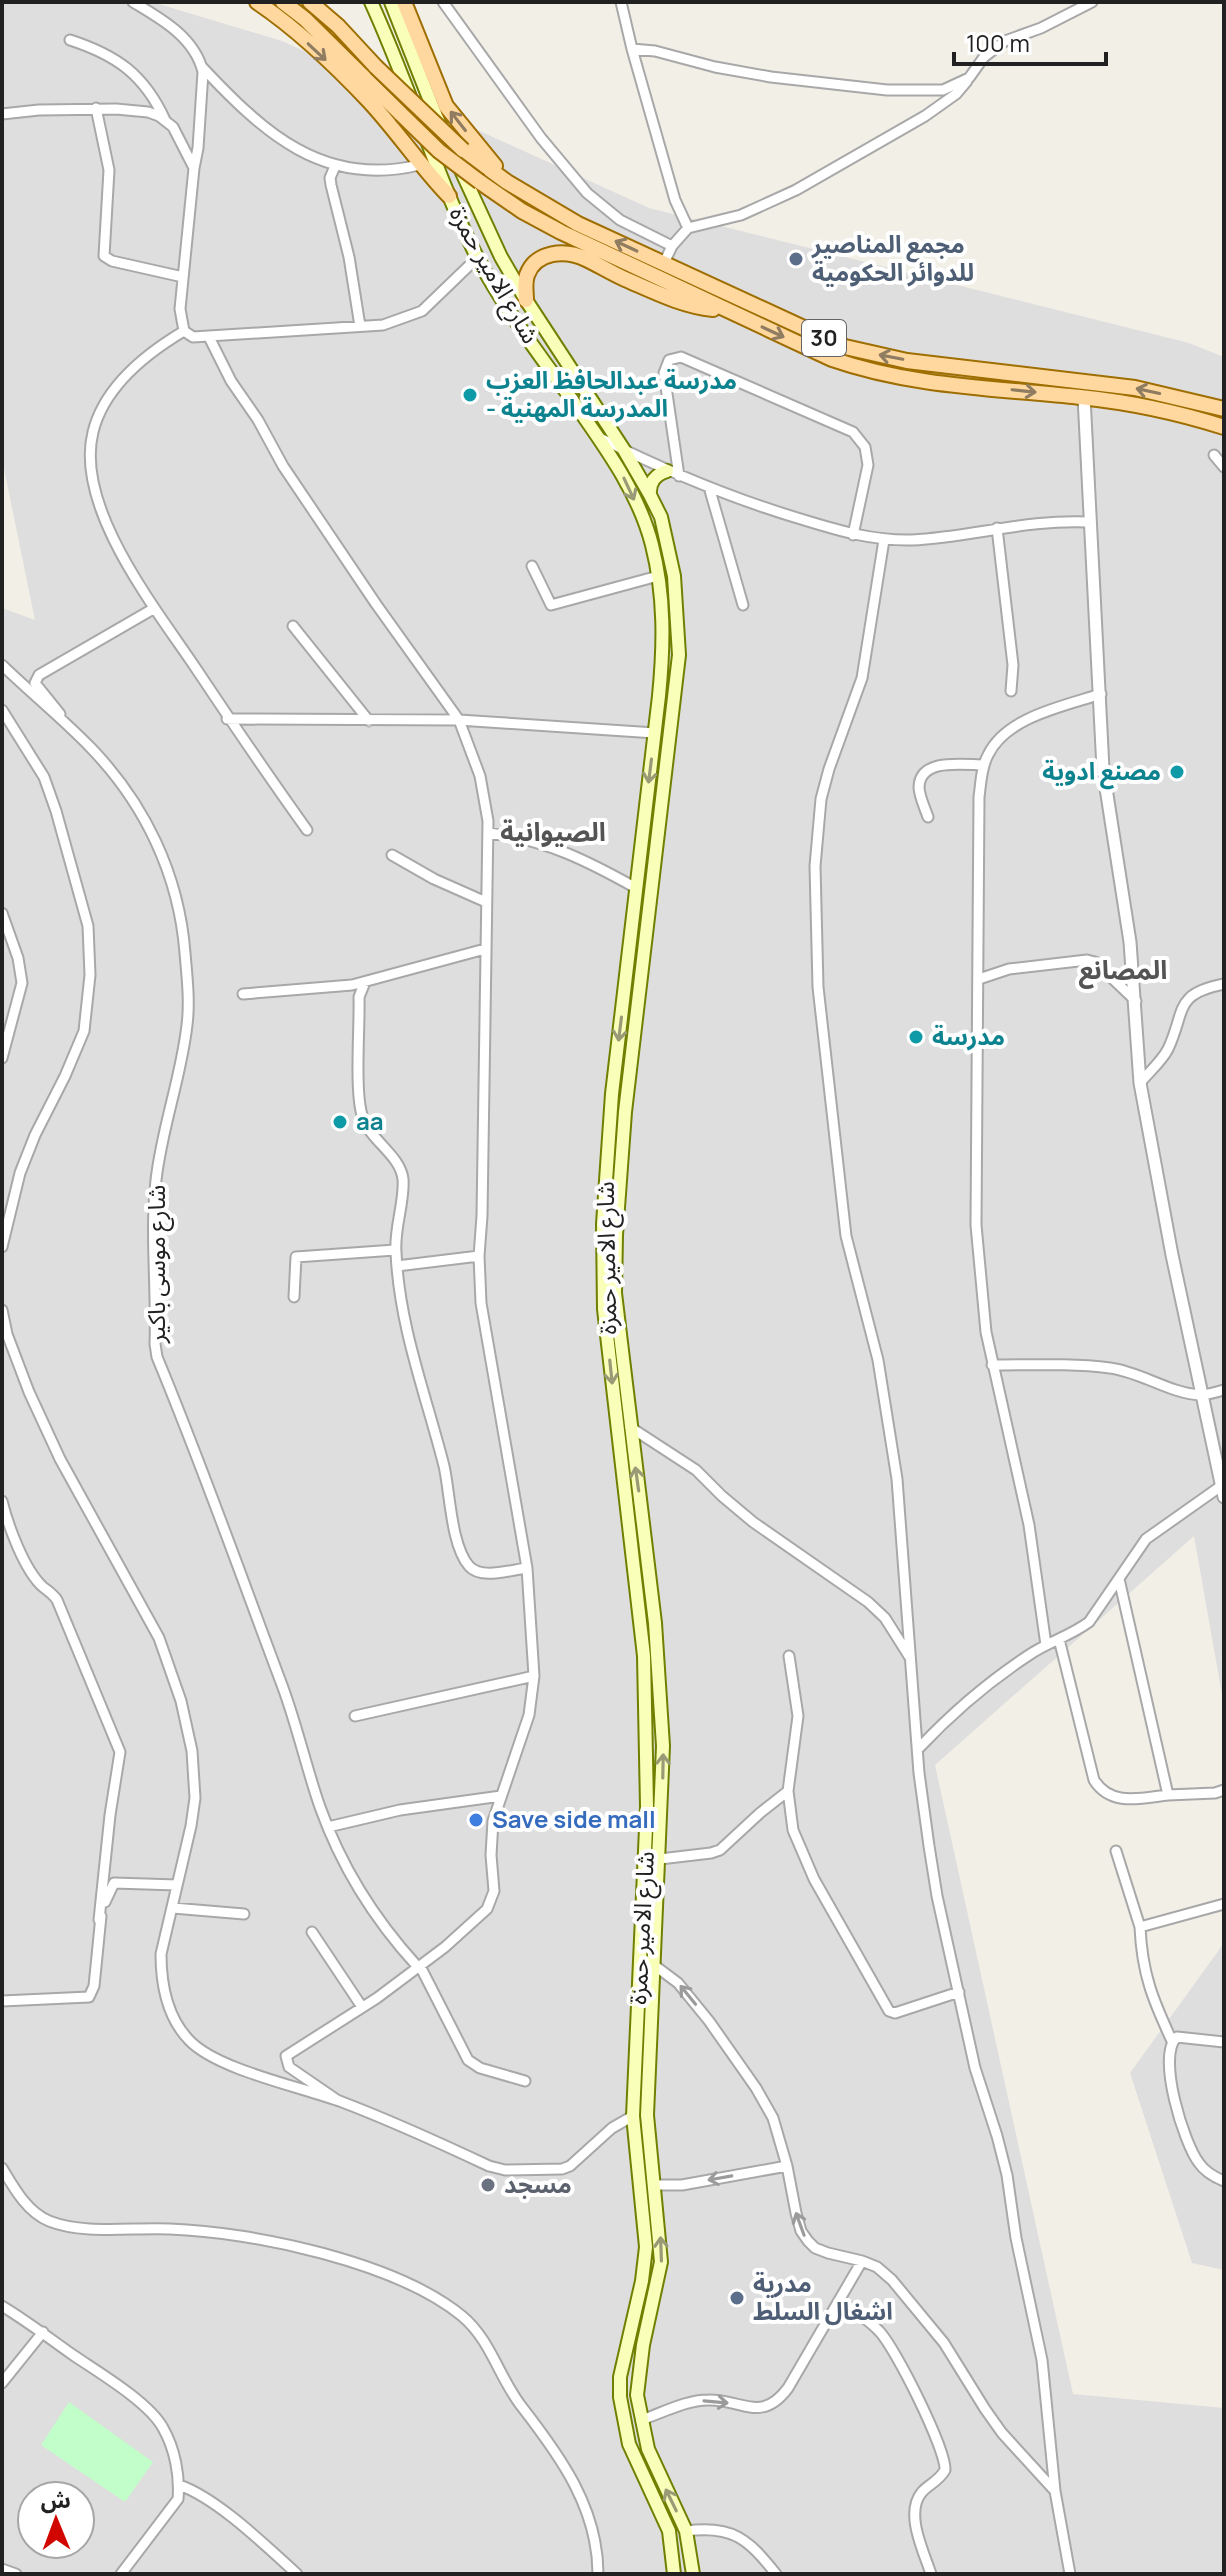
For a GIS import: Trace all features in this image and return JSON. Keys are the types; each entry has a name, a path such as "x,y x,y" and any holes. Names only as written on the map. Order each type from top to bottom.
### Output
{"main road":[{"path":"257,2 304,40 369,102 419,165 449,196"},
{"name":"30","path":"283,2 305,19 439,151 522,211 832,359 868,372 935,383 1084,397 1178,413 1224,427"},
{"name":"30","path":"310,2 463,150 507,182 578,224 845,347 907,361 1135,388 1224,409"},
{"name":"شارع الامير حمزة","path":"371,2 449,196 478,257 520,326 599,437 625,480 652,544 663,612 664,646 655,733 612,1094 603,1224 604,1309 644,1656 647,1735 642,2060 661,2262 637,2395 648,2449 686,2531 693,2574"},
{"name":"شارع الامير حمزة","path":"391,2 476,206 526,300 624,450 661,517 674,576 679,655 625,1112 615,1293 655,1623 663,1746 654,1965 633,2116 645,2261 622,2358 620,2397 629,2444 669,2531 674,2574"},
{"path":"404,2 446,106 507,182"},
{"path":"526,300 527,275 533,266 547,256 567,253 684,303 727,311"},
{"path":"569,397 585,388"},
{"path":"650,495 655,477 673,474"},
{"path":"628,1528 643,1526"}],"street":[{"path":"133,2 172,27 196,51 202,67 198,148 180,309 184,331 193,337 209,337 383,325 422,311 478,257"},
{"path":"443,2 541,138 587,193 620,220 672,246"},
{"path":"621,2 675,200 688,228"},
{"path":"664,263 672,246 688,228 741,215 796,190 925,116 956,94 984,57 1005,41 1041,28 1092,2"},
{"path":"70,40 102,50 123,64 158,104 166,121"},
{"path":"632,49 655,51 761,76 887,90 943,90 969,78"},
{"path":"202,67 262,128 335,166 388,171 419,165"},
{"path":"2,114 96,108 148,112 166,121 178,133 194,168"},
{"path":"96,108 109,170 104,256 112,261 183,277"},
{"path":"335,166 330,178 331,185 349,257 360,326"},
{"path":"184,331 164,343 106,401 92,435 92,474 97,496 121,556 153,609 307,830"},
{"path":"209,337 231,381 258,420 283,466 459,720 480,776 489,833 479,1256 481,1303 527,1568 534,1676 529,1715 493,1821 491,1855 494,1891 487,1909 420,1966 286,2056 289,2067 337,2100"},
{"path":"673,474 664,373 669,360 681,357 838,424 860,439 865,447 868,465 853,535"},
{"path":"919,1748 973,1695 1046,1645 1076,1632 1089,1622 1146,1539 1222,1491 1169,1241 1140,1083 1130,942 1103,769 1084,397"},
{"path":"599,437 673,474 769,510 853,535 884,540 951,536 1045,521 1088,522"},
{"path":"1214,455 1224,467"},
{"path":"709,487 743,605"},
{"path":"997,528 1013,665 1011,691"},
{"path":"884,540 862,678 821,799 815,866 818,987 846,1236 878,1360 897,1479 919,1773 935,1884 975,2068 1002,2152 1016,2238 1034,2317 1047,2401 1055,2491 1070,2574"},
{"path":"532,566 546,601 551,605 658,576"},
{"path":"65,724 35,683 39,675 153,609"},
{"path":"293,626 369,721"},
{"name":"شارع موسى باكير","path":"2,665 91,749 127,791 156,839 177,895 183,923 188,1020 156,1178 153,1230 157,1357 282,1684 328,1827 376,1916 404,1953 420,1966 468,2060 480,2068 525,2081"},
{"path":"1046,1645 1029,1525 986,1332 976,1225 979,797 984,765 989,752 1002,736 1017,725 1101,694"},
{"path":"2,710 44,777 56,811 88,926 90,975 84,1031 20,1173 2,1247"},
{"path":"227,719 459,720 655,733"},
{"path":"928,817 919,789 922,777 940,764 984,765"},
{"path":"489,833 525,837 564,852 636,888"},
{"path":"392,855 434,879 486,902"},
{"path":"2,913 18,958 22,983 2,1058"},
{"path":"243,994 365,982 485,949"},
{"path":"979,979 1009,969 1087,960 1095,962 1136,1001"},
{"path":"365,982 359,997 359,1096 363,1119 400,1169 403,1181 395,1250 409,1346 443,1465 463,1557 471,1569 481,1573 527,1568"},
{"path":"1140,1083 1166,1052 1186,1001 1202,988 1224,984"},
{"path":"294,1297 296,1257 395,1250"},
{"path":"397,1266 479,1256"},
{"path":"2,1310 5,1335 60,1459 159,1638 176,1684 192,1751 195,1798 161,1954 162,1983 167,2000 189,2041 215,2057 267,2079 387,2119 489,2166 505,2170 549,2171 570,2166 612,2128 633,2116"},
{"path":"992,1365 1052,1364 1111,1368 1202,1395 1224,1390"},
{"path":"630,1427 661,1444 696,1470 753,1522 868,1602 885,1618 910,1657"},
{"path":"2,1501 7,1521 26,1561 42,1586 57,1600 120,1752 110,1815 94,1986 89,1997 2,2001"},
{"path":"1119,1579 1168,1795"},
{"path":"1059,1639 1094,1780 1099,1788 1107,1795 1132,1799 1224,1790"},
{"path":"789,1656 798,1716 788,1791 793,1830 800,1848 889,2011 895,2013 959,1992"},
{"path":"355,1716 534,1676"},
{"path":"660,1859 720,1850 788,1791"},
{"path":"328,1827 400,1810 501,1796"},
{"path":"1116,1851 1140,1927 1147,1986 1172,2041 1171,2076 1186,2140 1205,2170 1224,2181"},
{"path":"99,1920 114,1883 177,1885"},
{"path":"1140,1927 1224,1904"},
{"path":"173,1908 244,1914"},
{"path":"312,1932 362,2007"},
{"path":"654,1965 678,1983 709,2021 773,2118 801,2231 808,2241 815,2248 828,2253 877,2267 892,2280 944,2343 1002,2433 1055,2491"},
{"path":"1172,2041 1184,2036 1224,2042"},
{"path":"653,2185 682,2185 787,2166"},
{"path":"2,2168 15,2191 36,2213 65,2226 172,2229 263,2241 389,2275 439,2300 476,2329 518,2402 562,2459 592,2525 598,2574"},
{"path":"641,2420 706,2400 757,2408 775,2402 788,2388 862,2261"},
{"path":"840,2301 880,2331 897,2354 942,2452 945,2470 936,2482 923,2491 915,2511 931,2574"},
{"path":"2,2306 128,2394 163,2427 171,2446 179,2485 175,2505 121,2574"},
{"path":"2,2383 43,2332"},
{"path":"179,2485 208,2500 297,2574"},
{"path":"686,2531 705,2529 731,2532 755,2548 776,2574"},
{"path":"2,2569 16,2574"}],"shaded area":[{"path":"2,2 152,2 282,41 649,208 1189,343 1224,357 1224,1706 1194,1536 935,1765 1073,2394 1224,2408 1224,2574 2,2574 2,608 35,620 2,459"},
{"path":"1224,1943 1224,2270 1192,2263 1130,2073"}],"green space":[{"path":"69,2402 153,2462 125,2502 41,2445"}],"place":[{"name":"مجمع المناصير للدوائر الحكومية","path":"796,259"},
{"name":"مدرسة عبدالحافظ العزب - المدرسة المهنية","path":"470,395"},
{"name":"مصنع ادوية","path":"1177,772"},
{"name":"مدرسة","path":"916,1037"},
{"name":"aa","path":"340,1122"},
{"name":"Save side mall","path":"476,1820"},
{"name":"مسجد","path":"488,2185"},
{"name":"مدرية اشغال السلط","path":"737,2298"}],"district":[{"name":"الصيوانية","path":"553,832"},
{"name":"المصانع","path":"1123,970"}]}
